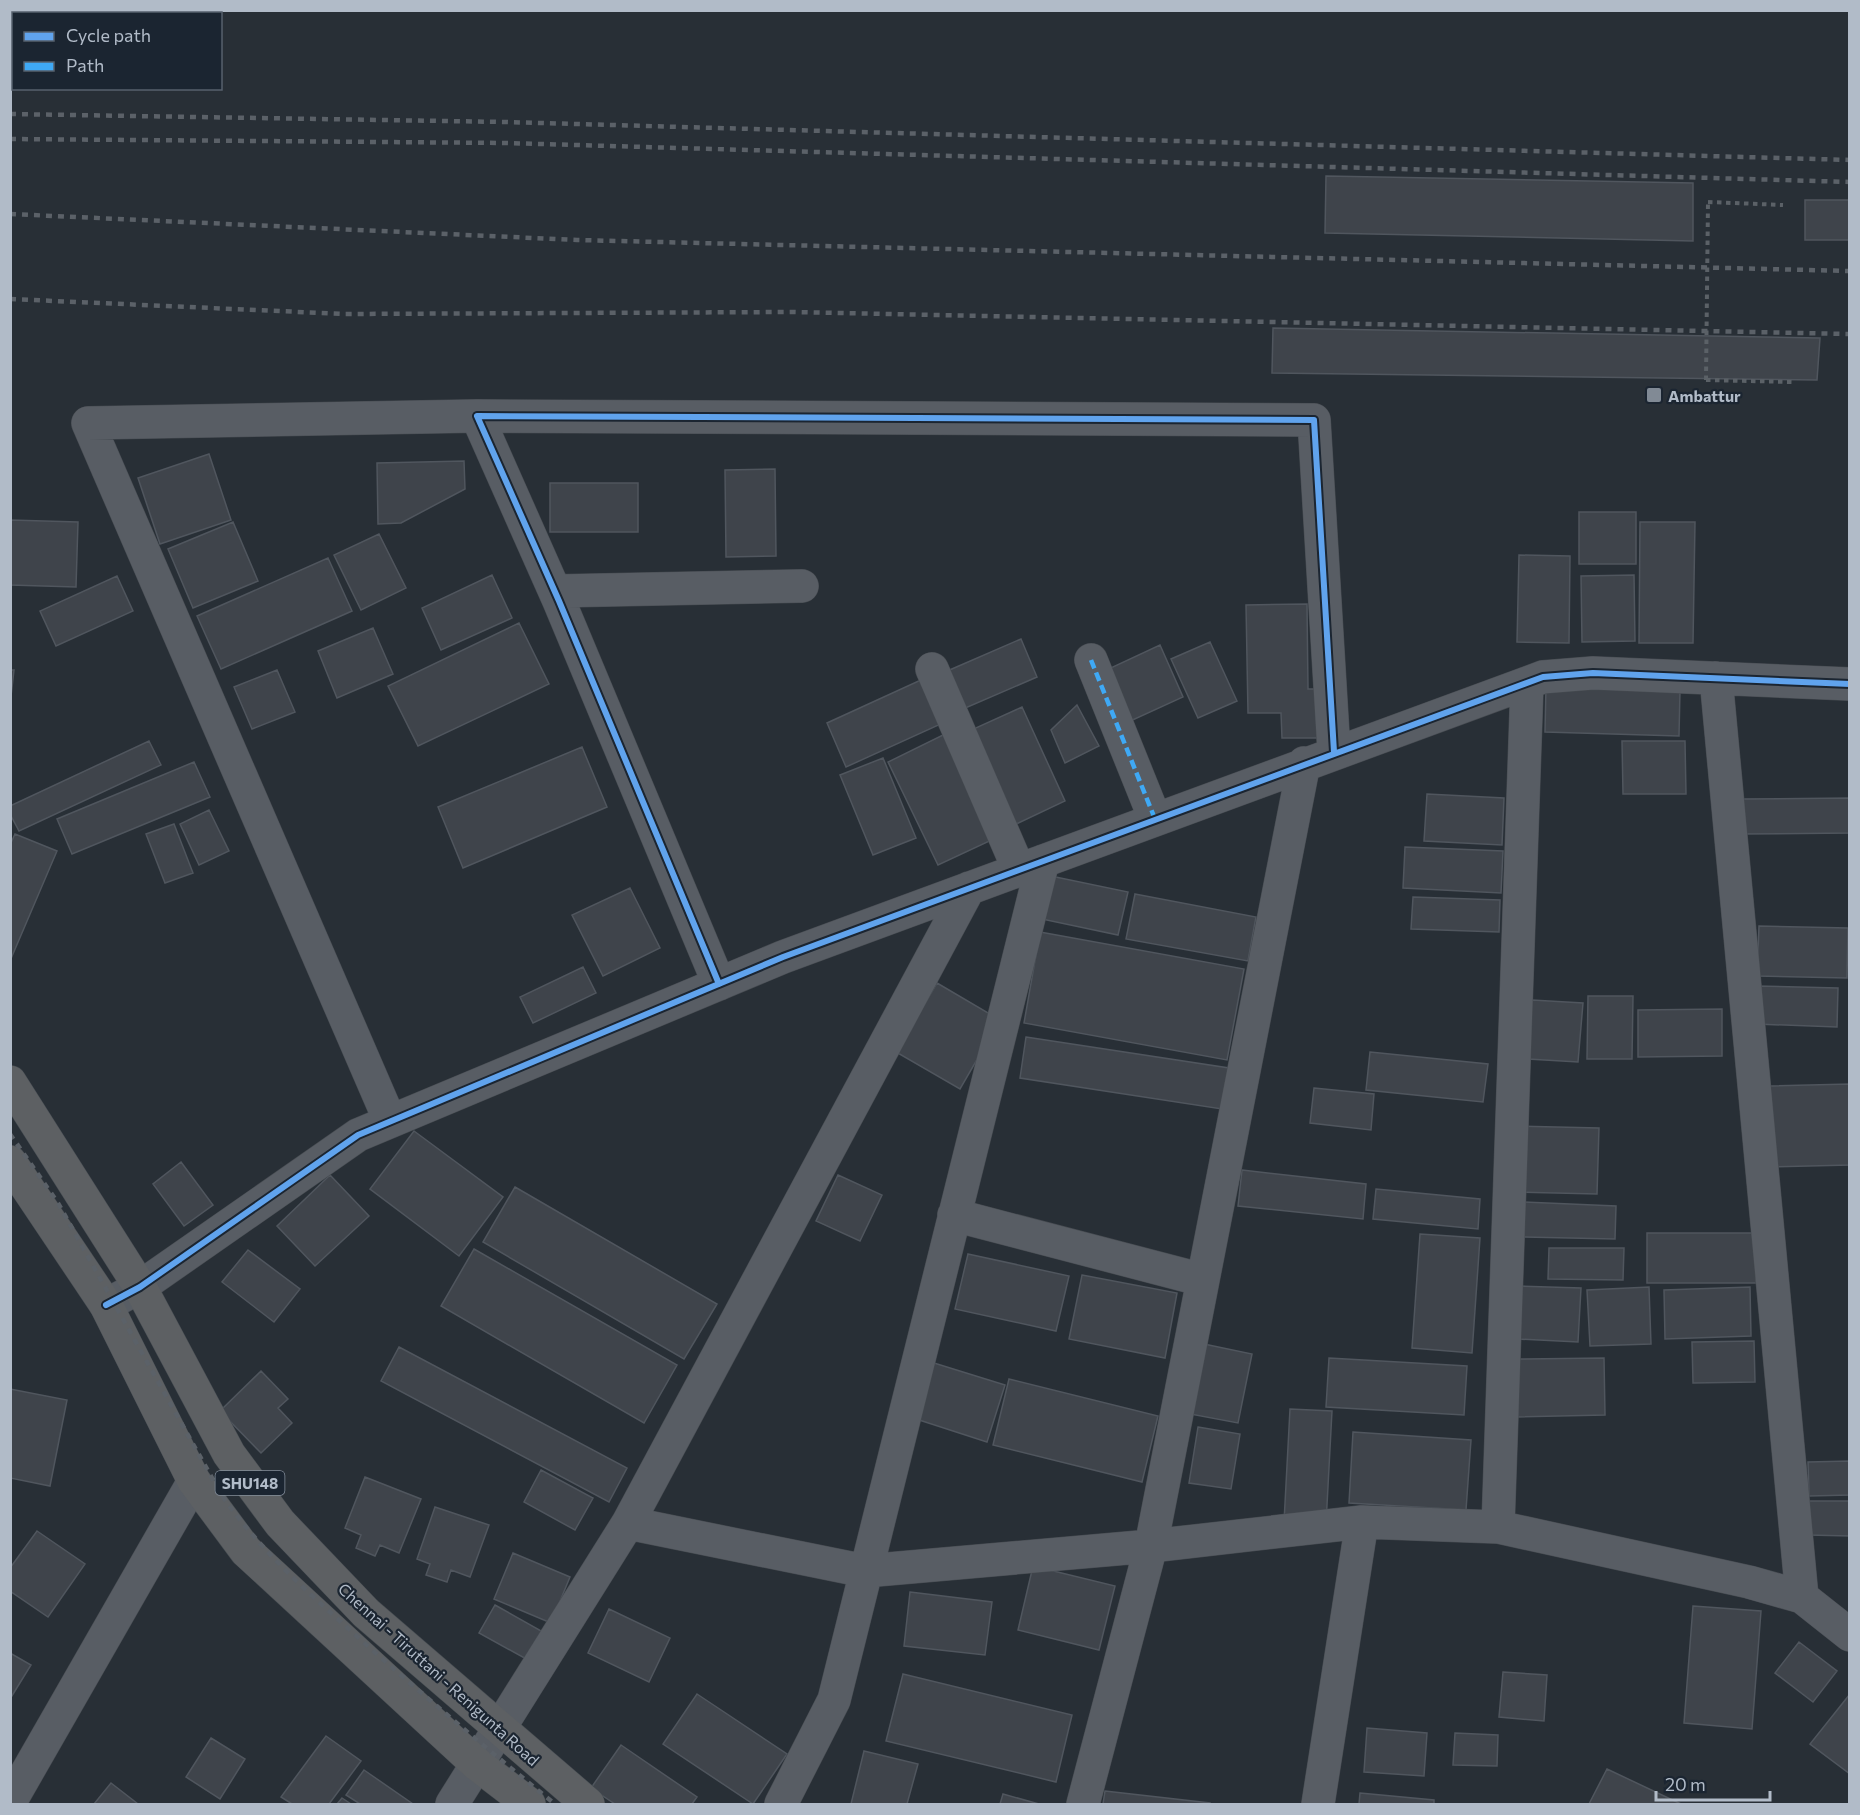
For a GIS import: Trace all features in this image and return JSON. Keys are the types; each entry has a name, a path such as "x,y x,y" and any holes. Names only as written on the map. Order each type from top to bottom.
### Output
{"highway":[{"name":"Chennai - Tiruttani - Renigunta Road","path":"10,1082 140,1287 230,1454 280,1523 366,1612 588,1804"},
{"name":"SHU148","path":"10,1162 106,1305 194,1481 246,1551 478,1764 529,1804"}],"street":[{"path":"477,416 555,591 719,984"},
{"path":"390,1121 88,423 477,416 1314,420 1334,752"},
{"path":"555,591 802,586"},
{"path":"1091,660 1155,819"},
{"path":"781,1804 834,1700 954,1215 1031,865 932,669"},
{"path":"106,1305 140,1287 358,1135 390,1121 783,957 1304,763 1543,677 1593,673 1850,684"},
{"path":"1716,678 1802,1597"},
{"path":"1498,1527 1527,684"},
{"path":"1083,1804 1151,1546 1304,763"},
{"path":"452,1804 628,1523 969,888"},
{"path":"954,1215 1203,1280"},
{"path":"10,1802 194,1481"},
{"path":"628,1523 865,1571 1151,1546 1362,1522 1498,1527 1749,1582 1802,1597 1850,1635"},
{"path":"1318,1804 1362,1522"}],"path":[{"path":"1783,205 1708,202 1706,380 1792,382"}],"building":[{"path":"1326,176 1693,183 1693,241 1325,233"},
{"path":"1805,200 1850,200 1850,240 1805,240"},
{"path":"1273,328 1820,338 1817,380 1272,373"},
{"path":"209,454 231,520 160,544 138,478"},
{"path":"464,461 465,489 401,523 378,524 377,463"},
{"path":"775,469 776,556 726,557 725,470"},
{"path":"550,483 638,483 638,532 550,532"},
{"path":"1579,512 1636,512 1636,564 1579,564"},
{"path":"10,520 78,522 76,587 10,585"},
{"path":"233,522 258,581 193,608 168,549"},
{"path":"1640,522 1695,522 1693,643 1639,643"},
{"path":"379,534 406,588 361,610 334,555"},
{"path":"1519,555 1570,556 1569,643 1517,642"},
{"path":"328,558 352,611 221,669 197,616"},
{"path":"492,575 512,618 441,650 422,608"},
{"path":"1634,575 1635,641 1582,642 1581,576"},
{"path":"117,576 133,611 56,646 40,611"},
{"path":"1307,604 1308,689 1317,689 1317,738 1282,738 1281,713 1248,713 1246,605"},
{"path":"519,623 549,684 418,746 388,686"},
{"path":"373,628 393,674 337,698 318,651"},
{"path":"1021,639 1037,677 963,709 945,672"},
{"path":"1210,642 1237,701 1198,718 1171,659"},
{"path":"1160,645 1183,697 1126,723 1102,672"},
{"path":"10,670 14,670 10,705"},
{"path":"277,670 295,712 252,729 234,687"},
{"path":"923,679 943,723 846,767 827,723"},
{"path":"1546,686 1680,690 1679,736 1545,732"},
{"path":"1077,705 1099,746 1065,763 1051,730"},
{"path":"1022,707 1065,801 1012,826 969,731"},
{"path":"945,734 996,838 938,865 888,762"},
{"path":"149,741 161,765 19,831 10,814 10,806"},
{"path":"1622,741 1685,741 1686,794 1623,794"},
{"path":"582,747 607,807 463,868 438,807"},
{"path":"883,758 916,838 873,855 840,775"},
{"path":"194,762 210,797 72,854 57,819"},
{"path":"1427,794 1504,798 1502,845 1424,841"},
{"path":"1850,798 1850,833 1741,834 1741,799"},
{"path":"209,810 229,851 199,865 180,824"},
{"path":"174,824 193,873 165,883 146,834"},
{"path":"15,834 57,851 10,961 10,845"},
{"path":"1405,847 1503,851 1501,893 1403,888"},
{"path":"1046,875 1128,892 1118,935 1037,918"},
{"path":"630,888 660,948 603,976 572,915"},
{"path":"1135,894 1256,917 1248,961 1126,939"},
{"path":"1413,897 1500,900 1499,932 1411,929"},
{"path":"1759,926 1848,928 1847,978 1757,976"},
{"path":"1040,932 1244,969 1227,1060 1024,1023"},
{"path":"583,967 596,993 533,1023 520,997"},
{"path":"937,983 1000,1020 960,1089 896,1052"},
{"path":"1757,986 1838,988 1837,1027 1756,1024"},
{"path":"1588,996 1633,996 1632,1059 1587,1059"},
{"path":"1532,1000 1583,1003 1578,1062 1528,1059"},
{"path":"1722,1009 1722,1056 1638,1057 1638,1010"},
{"path":"1026,1037 1242,1070 1235,1111 1020,1078"},
{"path":"1370,1052 1488,1064 1483,1102 1366,1090"},
{"path":"1850,1084 1850,1165 1770,1167 1768,1086"},
{"path":"1314,1088 1374,1094 1371,1130 1310,1123"},
{"path":"1518,1126 1599,1128 1597,1194 1516,1192"},
{"path":"414,1131 503,1197 459,1256 370,1189"},
{"path":"181,1162 213,1205 184,1226 153,1184"},
{"path":"1242,1170 1366,1184 1363,1219 1238,1206"},
{"path":"330,1175 369,1216 315,1266 277,1226"},
{"path":"838,1175 882,1195 860,1241 816,1221"},
{"path":"515,1187 717,1304 684,1359 483,1242"},
{"path":"1376,1189 1480,1199 1478,1229 1373,1219"},
{"path":"1522,1202 1616,1206 1615,1239 1520,1237"},
{"path":"1647,1233 1755,1233 1756,1283 1647,1283"},
{"path":"1420,1234 1480,1238 1472,1353 1412,1348"},
{"path":"1549,1248 1624,1248 1623,1280 1548,1279"},
{"path":"474,1249 677,1365 644,1423 441,1306"},
{"path":"248,1250 300,1289 274,1322 222,1282"},
{"path":"968,1254 1069,1276 1056,1331 955,1309"},
{"path":"1082,1275 1177,1293 1165,1358 1069,1339"},
{"path":"1519,1286 1581,1288 1578,1342 1517,1339"},
{"path":"1649,1287 1651,1344 1590,1346 1587,1290"},
{"path":"1750,1287 1751,1336 1665,1339 1664,1290"},
{"path":"1754,1341 1755,1382 1693,1383 1692,1342"},
{"path":"1204,1344 1252,1354 1238,1423 1190,1414"},
{"path":"399,1347 627,1468 609,1502 381,1381"},
{"path":"1329,1358 1467,1366 1464,1415 1326,1407"},
{"path":"1604,1358 1605,1415 1518,1417 1517,1359"},
{"path":"934,1363 1005,1385 987,1442 916,1419"},
{"path":"261,1371 288,1399 278,1408 292,1423 261,1453 220,1411"},
{"path":"1009,1379 1158,1416 1142,1482 993,1445"},
{"path":"10,1389 67,1400 50,1486 10,1478"},
{"path":"1290,1409 1332,1411 1326,1524 1284,1522"},
{"path":"1198,1427 1240,1434 1231,1489 1189,1483"},
{"path":"1353,1432 1471,1440 1466,1510 1349,1503"},
{"path":"1850,1461 1850,1495 1809,1496 1808,1462"},
{"path":"541,1470 593,1498 575,1530 524,1502"},
{"path":"365,1477 421,1499 399,1553 380,1545 375,1556 356,1548 361,1535 345,1528"},
{"path":"1808,1501 1850,1501 1850,1536 1808,1535"},
{"path":"435,1507 489,1525 470,1577 451,1570 447,1582 426,1575 430,1564 417,1559"},
{"path":"37,1531 85,1564 48,1617 10,1591 10,1568"},
{"path":"513,1553 570,1577 551,1623 494,1599"},
{"path":"1033,1566 1115,1586 1099,1650 1018,1630"},
{"path":"910,1592 992,1602 985,1655 904,1646"},
{"path":"495,1605 543,1632 528,1660 479,1633"},
{"path":"1693,1606 1761,1611 1752,1729 1684,1723"},
{"path":"609,1609 670,1638 649,1682 588,1653"},
{"path":"1799,1642 1837,1671 1813,1702 1775,1673"},
{"path":"10,1653 31,1665 10,1699"},
{"path":"1503,1672 1547,1675 1544,1721 1499,1717"},
{"path":"903,1674 1072,1715 1056,1782 886,1741"},
{"path":"697,1694 787,1754 753,1804 663,1744"},
{"path":"1850,1694 1850,1774 1810,1744"},
{"path":"1367,1728 1427,1733 1424,1776 1364,1772"},
{"path":"1455,1733 1498,1735 1497,1766 1453,1765"},
{"path":"326,1736 361,1761 329,1804 292,1804 281,1797"},
{"path":"211,1738 245,1759 220,1799 186,1777"},
{"path":"621,1745 697,1797 692,1804 615,1804 591,1788"},
{"path":"864,1751 918,1764 907,1804 851,1804"},
{"path":"1607,1769 1681,1804 1589,1804"},
{"path":"364,1770 413,1804 360,1804 346,1795"},
{"path":"111,1783 138,1804 94,1804"},
{"path":"1105,1791 1210,1803 1210,1804 1103,1804"},
{"path":"1360,1793 1434,1800 1434,1804 1359,1804"},
{"path":"1003,1794 1039,1804 1000,1804"},
{"path":"342,1798 351,1804 337,1804"}],"railway":[{"path":"10,114 506,122 1850,160"},
{"path":"10,139 507,143 1850,182"},
{"path":"10,214 577,240 1850,271"},
{"path":"10,299 345,314 792,312 1850,334"},
{"path":"10,1134 58,1203 221,1494 236,1515 286,1571 323,1605 432,1702 555,1804"}],"marked path":[{"path":"1091,660 1155,819"}],"cycle path":[{"path":"719,984 559,601 477,416 1314,420 1334,752"},
{"path":"106,1305 140,1287 358,1135 783,957 1543,677 1593,673 1850,684"}],"place":[{"name":"Ambattur","path":"1654,395"}]}
